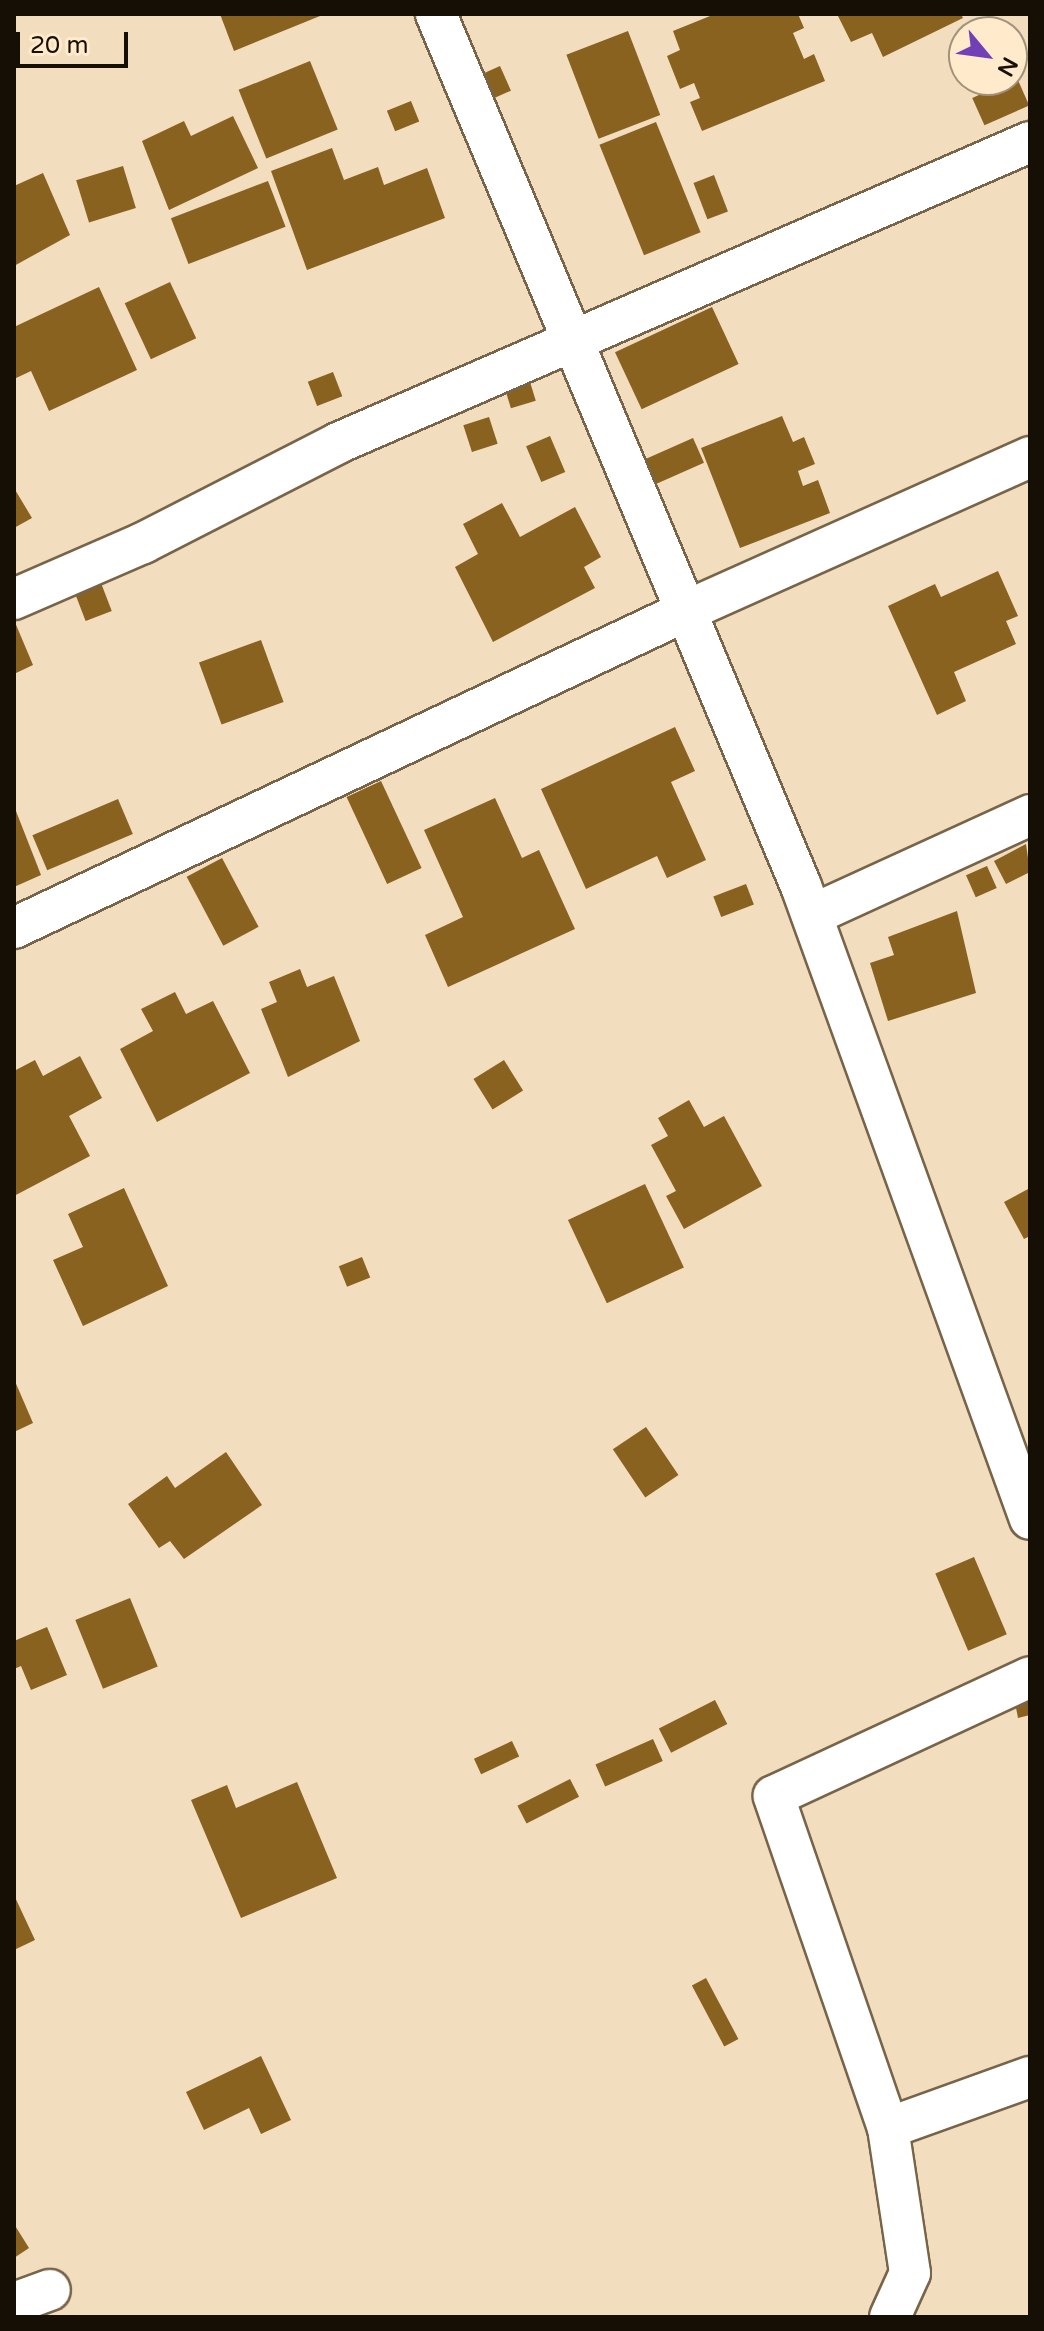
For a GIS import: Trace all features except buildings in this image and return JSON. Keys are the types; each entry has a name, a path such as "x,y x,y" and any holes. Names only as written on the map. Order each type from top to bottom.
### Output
{"street":[{"path":"436,14 570,340 688,610 812,915 1030,1519"},
{"path":"14,599 570,340 1030,142"},
{"path":"14,928 688,610 1030,457"},
{"path":"812,915 1030,815"},
{"path":"890,2317 910,2273 888,2128 774,1796 1030,1677"},
{"path":"888,2128 1030,2077"}]}
